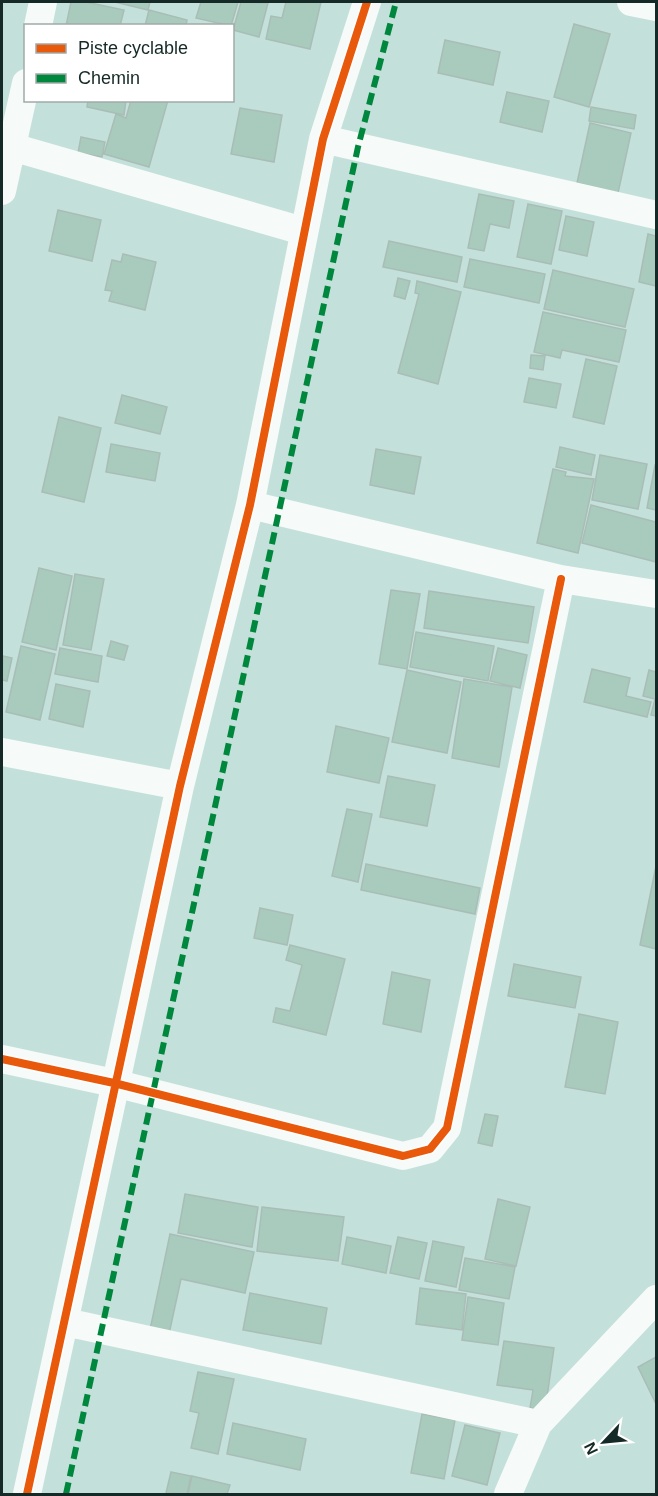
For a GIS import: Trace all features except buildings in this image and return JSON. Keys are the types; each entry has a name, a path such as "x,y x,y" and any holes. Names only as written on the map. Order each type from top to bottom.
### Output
{"street":[{"path":"38,24 43,2"},
{"path":"27,1494 180,786 250,506 323,138 367,2"},
{"path":"631,2 657,7"},
{"path":"2,191 24,92"},
{"path":"323,138 657,215"},
{"path":"12,147 303,231"},
{"path":"250,506 561,579 657,594"},
{"path":"2,1059 114,1083 403,1156 430,1149 447,1128 561,579"},
{"path":"2,752 180,786"},
{"path":"508,1494 538,1424 657,1299"},
{"path":"64,1322 538,1424"}],"marked path":[{"path":"66,1494 358,147 396,2"}],"cycle path":[{"path":"27,1494 180,786 250,505 323,139 367,2"},
{"path":"2,1059 114,1083 403,1156 430,1149 447,1128 561,579"}]}
